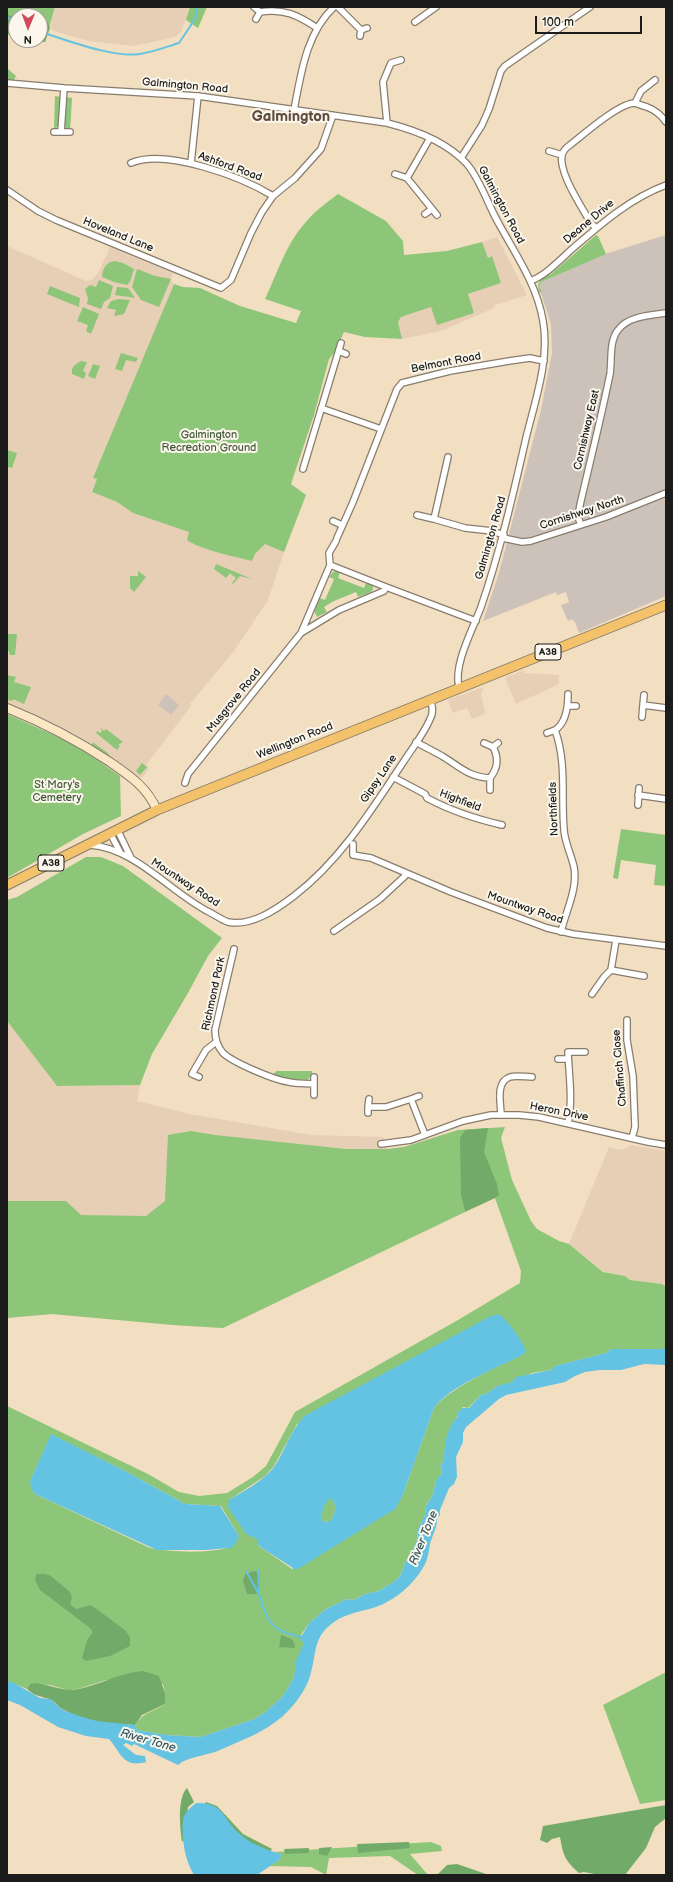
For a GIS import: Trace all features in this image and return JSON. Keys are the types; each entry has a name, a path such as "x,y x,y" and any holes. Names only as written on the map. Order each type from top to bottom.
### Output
{"main road":[{"name":"A38","path":"430,699 666,605"},
{"name":"Wellington Road","path":"157,810 430,699"},
{"name":"A38","path":"7,885 157,810"}],"street":[{"path":"254,7 260,12 274,10 283,11 306,20 317,28"},
{"path":"294,110 303,64 317,28 334,7"},
{"path":"338,7 360,33 367,28"},
{"path":"415,22 422,20 436,7"},
{"path":"461,158 482,125 489,109 501,71 505,66 590,7"},
{"path":"256,19 260,12"},
{"path":"387,123 384,77 391,63 401,60"},
{"path":"635,103 641,91 655,80"},
{"name":"Galmington Road","path":"7,83 198,96 387,123 430,138 461,158 473,173 530,281 540,304 545,341 544,361 503,536 476,621 459,666 457,678 459,687"},
{"path":"61,132 64,88"},
{"path":"191,164 198,96"},
{"path":"596,228 590,222 564,173 562,155 570,145 612,112 624,105 635,103 653,110 666,122"},
{"path":"273,196 296,178 321,149 333,115"},
{"path":"54,132 70,132"},
{"path":"406,178 430,138"},
{"path":"549,151 562,155"},
{"name":"Ashford Road","path":"131,163 140,159 166,159 191,164 223,173 273,196"},
{"path":"395,174 406,178 437,215"},
{"name":"Deane Drive","path":"530,281 558,262 596,228 629,203 652,190 666,186"},
{"name":"Hoveland Lane","path":"7,190 38,211 86,233 197,277 216,287 225,287 231,280 251,233 262,212 273,196"},
{"path":"425,214 432,208"},
{"name":"Cornishway East","path":"581,526 578,517 580,505 610,373 614,338 624,323 634,319 666,313"},
{"path":"303,469 341,343"},
{"path":"338,351 346,354"},
{"name":"Belmont Road","path":"348,515 397,389 402,383 450,371 509,361 530,358 544,361"},
{"path":"321,408 381,429"},
{"path":"434,519 448,457"},
{"name":"Cornishway North","path":"416,515 465,528 492,531 522,542 531,541 606,518 666,493"},
{"name":"Musgrove Road","path":"185,783 190,771 301,633 330,565 329,553 342,524 348,515"},
{"path":"334,521 342,524"},
{"path":"330,565 476,621"},
{"name":"Musgrove Road","path":"301,633 339,610 384,591 386,586"},
{"path":"547,733 561,726 568,706 568,694"},
{"path":"642,717 644,695"},
{"name":"Gipsy Lane","path":"328,864 368,813 416,742 432,714 430,699"},
{"path":"643,705 666,708"},
{"path":"568,706 576,706"},
{"path":"7,708 49,725 89,747 136,780 152,798 157,810"},
{"name":"Northfields","path":"555,730 561,747 565,841 574,868 574,879 570,904 561,932"},
{"path":"416,742 444,757 460,769 477,776 490,778"},
{"path":"493,747 498,742"},
{"path":"484,743 493,747 498,760 490,778 490,790"},
{"name":"Highfield","path":"393,777 426,794 427,798 444,807 502,826"},
{"path":"638,805 639,788"},
{"path":"638,795 666,799"},
{"name":"Mountway Road","path":"114,831 132,860"},
{"name":"Mountway Road","path":"114,831 120,852"},
{"name":"Mountway Road","path":"88,844 120,852 201,908 228,922 249,920 275,910 295,896 328,864"},
{"name":"Mountway Road","path":"353,844 353,855 371,858 527,921 561,932 666,946"},
{"path":"334,931 380,899 404,876 405,873"},
{"path":"592,994 604,976 611,970 616,940"},
{"name":"Richmond Park","path":"234,949 215,1030 216,1042 223,1052 235,1061 288,1082 314,1084"},
{"path":"611,970 644,976"},
{"name":"Chaffinch Close","path":"627,1020 627,1040 633,1076 635,1127 632,1138"},
{"name":"Richmond Park","path":"199,1077 192,1074 206,1050 216,1042"},
{"path":"568,1123 570,1111 568,1052 585,1052"},
{"path":"558,1059 568,1059"},
{"path":"314,1077 314,1095"},
{"path":"501,1115 500,1090 504,1082 510,1077 532,1077"},
{"path":"368,1100 368,1110 386,1107 419,1096"},
{"path":"411,1099 425,1135"},
{"name":"Heron Drive","path":"381,1144 398,1142 425,1135 463,1121 501,1115 539,1117 666,1145"}],"shaded area":[{"path":"55,7 190,7 181,32 175,37 134,46 88,41 54,31 50,28"},
{"path":"666,235 666,596 579,633 575,622 572,619 568,621 561,605 569,602 566,592 557,595 556,592 483,621 499,573 541,410 552,353 551,324 539,287 541,282 602,255"},
{"path":"497,237 527,295 495,305 494,308 441,331 402,339 398,322 401,317 501,283 492,257 488,258 482,242"},
{"path":"7,246 86,281 92,280 99,272 110,247 173,273 171,280 174,284 94,478 97,479 92,492 117,502 133,513 190,532 191,543 208,549 252,561 255,554 265,543 284,552 268,600 234,651 190,704 191,706 146,765 149,769 143,777 128,782 59,736 7,714"},
{"path":"524,670 524,673 559,675 559,684 516,704 505,678"},
{"path":"484,687 481,693 485,714 472,719 467,708 453,713 448,700"},
{"path":"166,694 179,705 171,715 158,705"},
{"path":"7,1021 57,1086 140,1085 137,1101 190,1114 311,1135 383,1137 388,1149 404,1147 458,1130 495,1198 423,1231 223,1328 52,1314 7,1318"},
{"path":"631,1145 666,1151 666,1287 661,1284 630,1280 625,1276 604,1272 569,1244 609,1147 622,1150"}],"green space":[{"path":"7,7 55,7 48,32 48,8 8,8 7,34"},
{"path":"190,7 207,7 198,28 186,20"},
{"path":"7,15 8,34 7,34"},
{"path":"48,23 50,28 48,34"},
{"path":"7,68 16,76 14,80 7,80"},
{"path":"55,96 60,97 59,126 54,129"},
{"path":"66,97 72,98 70,131 67,130 64,124"},
{"name":"Galmington Recreation Ground","path":"338,194 386,221 403,241 404,255 447,251 482,242 488,258 492,256 501,283 468,294 474,313 437,325 431,307 401,317 398,322 402,339 365,337 344,332 335,352 329,359 314,415 291,484 306,495 284,552 265,544 255,554 252,561 208,550 187,540 189,532 133,513 117,502 92,492 97,479 93,478 174,284 183,287 200,288 240,306 296,323 301,311 265,299 282,260 298,231 316,211"},
{"path":"596,235 598,236 606,254 541,282 539,287 542,292 540,293 538,284 541,279 548,273 550,275"},
{"path":"115,261 123,263 134,269 130,282 127,285 102,277 106,266"},
{"path":"137,269 155,276 171,279 159,307 141,300 132,287"},
{"path":"99,280 113,286 110,298 104,302 101,309 87,304 88,298 85,289 90,285 96,287"},
{"path":"50,286 80,298 79,307 47,294"},
{"path":"117,287 128,288 135,298 115,295"},
{"path":"119,299 130,300 124,314 114,316 116,310 107,308 111,301"},
{"path":"83,307 99,314 91,334 86,331 88,325 77,321"},
{"path":"121,353 138,358 136,362 126,360 122,371 115,369"},
{"path":"81,361 87,362 83,371 86,373 84,379 72,374 73,367"},
{"path":"93,364 100,366 95,379 88,376"},
{"path":"7,450 17,453 12,468 7,467"},
{"path":"216,564 252,579 240,576 233,584 232,583 236,578 230,573 226,578 214,569"},
{"path":"138,571 146,577 134,592 130,588 130,576 138,576"},
{"path":"333,572 340,572 338,578 364,588 366,583 373,585 373,589 371,592 358,597 356,592 334,601 324,607 327,612 317,617 314,610 320,598 325,600 334,579 329,577"},
{"path":"7,634 17,634 15,655 10,655 7,647"},
{"path":"7,675 16,677 14,682 31,687 24,704 13,699 12,701 7,700"},
{"name":"St Mary's Cemetery","path":"7,714 76,745 120,776 121,816 83,834 7,878"},
{"path":"100,727 104,731 106,729 123,742 118,745 120,746 117,750 96,733 97,731 100,733 102,731"},
{"path":"91,741 109,754 107,756 91,746 93,743"},
{"path":"142,763 147,767 140,775 136,771"},
{"path":"621,829 666,835 666,886 654,885 656,865 621,860 618,879 613,878"},
{"path":"86,857 101,857 123,866 222,938 208,956 152,1054 140,1085 57,1086 7,1021 7,900 17,897"},
{"path":"276,1071 312,1071 312,1075 307,1080 284,1078 273,1075"},
{"path":"505,1127 501,1138 512,1180 531,1221 537,1229 559,1241 569,1244 603,1272 625,1276 630,1280 662,1284 666,1287 666,1349 611,1349 606,1353 555,1366 551,1370 532,1373 507,1384 497,1386 488,1393 481,1395 468,1408 463,1407 449,1433 445,1446 444,1462 440,1464 442,1473 436,1480 433,1494 426,1506 425,1515 418,1529 417,1540 400,1576 379,1591 365,1594 354,1600 347,1599 326,1609 309,1623 301,1635 305,1643 297,1661 294,1677 288,1688 281,1698 264,1713 254,1719 201,1737 166,1735 137,1730 135,1725 145,1715 165,1704 163,1684 106,1680 78,1689 68,1690 50,1685 30,1684 27,1689 7,1681 7,1406 148,1474 179,1492 199,1496 227,1493 253,1477 266,1466 295,1412 458,1320 520,1283 521,1271 495,1198 465,1130 461,1195 465,1212 223,1328 52,1314 7,1318 7,1201 66,1201 81,1215 146,1216 165,1201 168,1135 191,1131 215,1135 346,1149 388,1149 404,1147 458,1130","holes":["521,1356 500,1365 461,1386 434,1408 402,1497 292,1569 259,1546 257,1539 229,1507 229,1500 265,1476 274,1466 297,1424","51,1435 123,1470 185,1504 221,1506 239,1536 229,1547 212,1551 167,1551 150,1548 35,1494 30,1481"]},
{"path":"488,1128 484,1152 497,1184 499,1195 465,1212 461,1195 460,1138 465,1130"},
{"path":"331,1497 335,1506 335,1512 330,1521 323,1522 321,1512 326,1502"},
{"path":"254,1571 259,1572 260,1590 256,1594 247,1594 243,1581 245,1574"},
{"path":"36,1574 51,1576 70,1592 72,1598 70,1604 76,1609 91,1605 125,1630 130,1637 130,1646 110,1656 86,1661 82,1658 87,1640 93,1632 90,1628 40,1590 35,1580"},
{"path":"281,1635 293,1640 295,1648 279,1647"},
{"path":"143,1671 159,1676 165,1693 165,1704 142,1715 135,1725 90,1720 72,1714 62,1709 51,1700 35,1694 27,1689 30,1684 35,1683 74,1690 118,1676"},
{"path":"666,1672 666,1800 640,1804 603,1705"},
{"path":"187,1788 194,1802 188,1807 186,1836 182,1842 180,1806"},
{"path":"206,1802 217,1806 243,1834 272,1849 269,1853 247,1844 204,1805"},
{"path":"666,1805 666,1818 655,1827 646,1848 625,1875 600,1875 584,1872 579,1873 565,1857 560,1837 552,1839 547,1843 540,1840 543,1826"},
{"path":"409,1842 410,1848 358,1853 357,1844"},
{"path":"431,1842 441,1846 442,1851 410,1854 428,1875 418,1875 390,1856 329,1858 326,1875 311,1867 269,1866 279,1860 282,1855 274,1852"},
{"path":"332,1847 327,1856 319,1854 319,1848"},
{"path":"309,1848 309,1853 285,1854 284,1849"},
{"path":"457,1864 489,1875 437,1875 447,1865"}],"water":[{"path":"499,1314 511,1326 526,1350 524,1354 451,1392 434,1408 402,1497 395,1509 296,1570 262,1548 257,1544 257,1539 246,1534 228,1507 229,1500 270,1472 296,1427 306,1415 491,1316","holes":["331,1498 335,1506 334,1515 330,1521 323,1522 321,1516 325,1504"]},
{"name":"River Tone","path":"611,1349 666,1349 666,1365 644,1364 621,1370 599,1370 585,1372 565,1382 506,1395 499,1399 466,1427 463,1433 463,1442 456,1457 457,1477 454,1484 449,1488 440,1510 440,1515 437,1518 437,1524 430,1544 427,1560 422,1570 411,1584 389,1601 339,1619 324,1631 320,1637 316,1649 308,1682 300,1696 280,1719 261,1731 220,1750 192,1758 178,1765 134,1744 132,1746 126,1743 123,1745 136,1755 145,1756 146,1762 132,1763 120,1754 109,1739 86,1736 58,1727 20,1705 7,1700 7,1681 14,1683 40,1698 50,1699 63,1710 79,1716 96,1721 135,1725 137,1730 166,1735 201,1737 254,1719 264,1713 281,1698 288,1688 294,1677 296,1661 304,1643 300,1639 309,1623 326,1609 347,1599 354,1600 365,1594 379,1591 400,1576 417,1540 418,1529 425,1515 426,1506 433,1494 436,1480 442,1473 440,1464 444,1462 446,1438 451,1426 458,1416 457,1413 461,1410 461,1408 469,1408 481,1395 488,1393 497,1386 512,1382 516,1377 551,1370 555,1366 606,1353"},
{"path":"51,1434 123,1470 185,1504 220,1506 239,1536 236,1543 230,1549 157,1550 35,1494 31,1488 30,1481"},
{"path":"196,1803 213,1805 246,1839 256,1845 282,1855 279,1860 257,1875 194,1875 188,1863 183,1841 183,1820 185,1815"}],"waterway":[{"path":"48,34 92,48 118,54 140,54 179,43 195,19 197,7"},
{"path":"258,1570 259,1593"},
{"path":"246,1571 259,1594 265,1613"},
{"path":"266,1614 276,1628 286,1633 302,1637"}],"district":[{"name":"Galmington","path":"291,117"}]}
